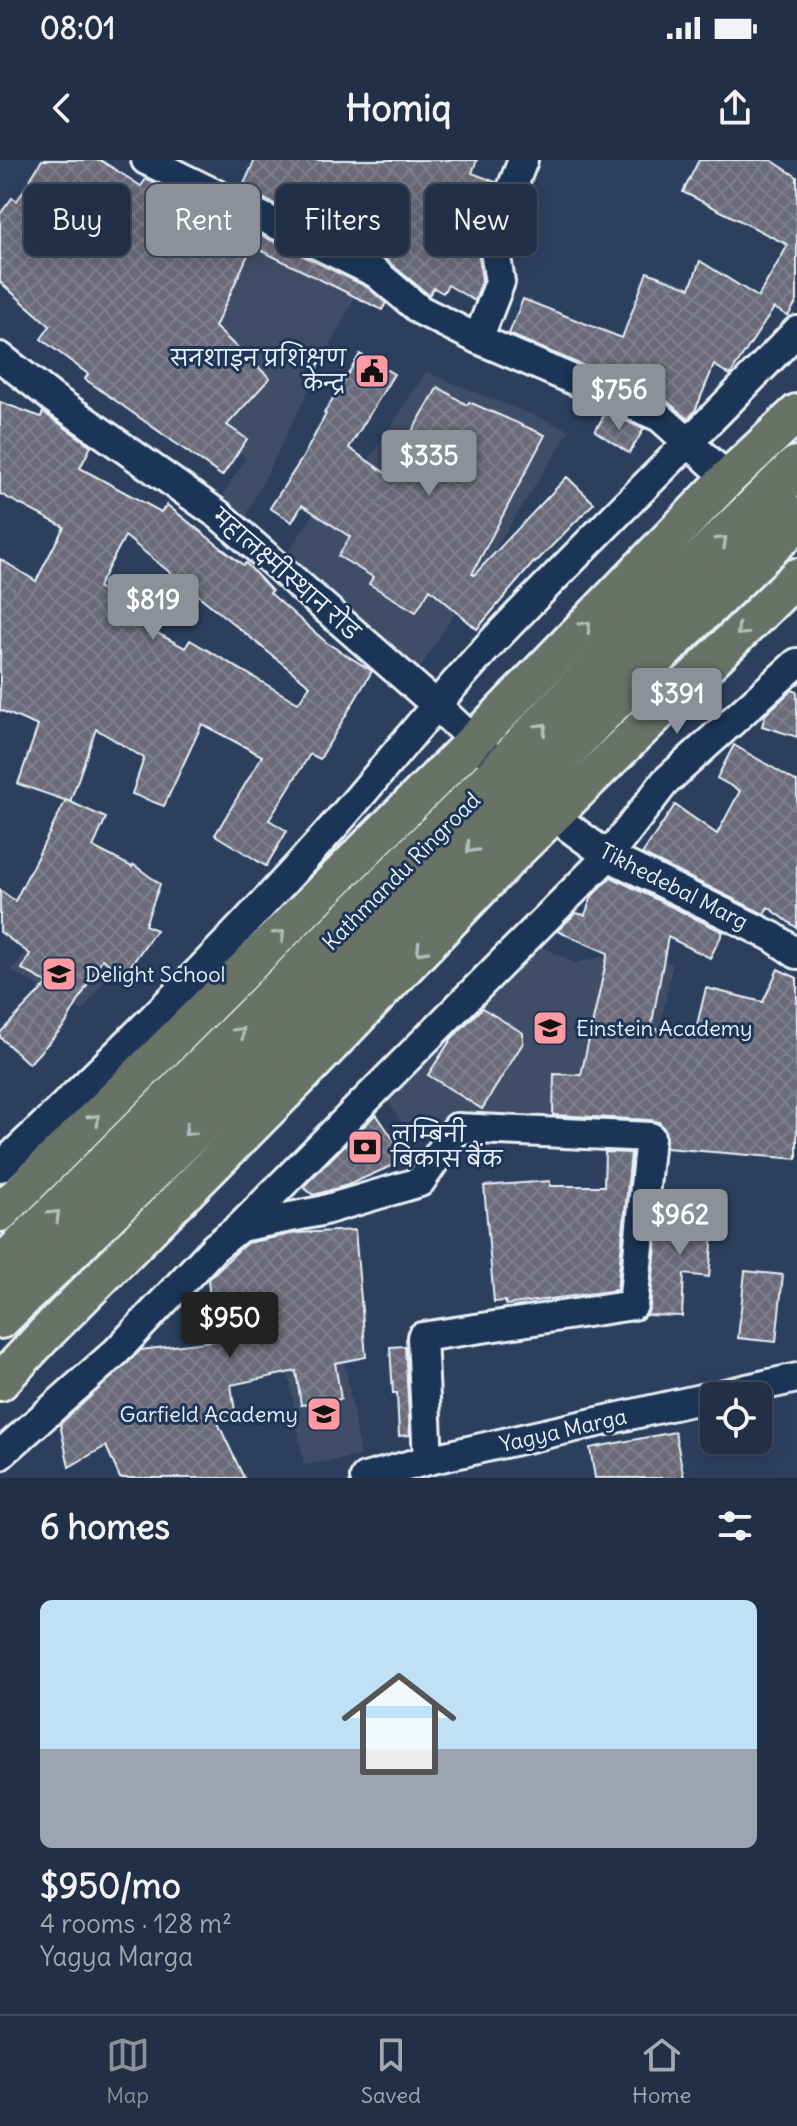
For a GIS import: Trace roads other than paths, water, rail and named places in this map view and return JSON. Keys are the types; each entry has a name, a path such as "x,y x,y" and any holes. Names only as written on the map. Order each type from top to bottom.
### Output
{"highway":[{"name":"Kathmandu Ringroad","path":"513,779 670,592 797,468"},
{"name":"Kathmandu Ringroad","path":"5,1297 513,779 674,637 797,519"}],"main road":[{"path":"0,1382 298,1079 728,478 797,413"},
{"path":"0,1213 513,779 797,577"}],"street":[{"path":"146,160 376,273 420,310 478,339 660,417 728,478"},
{"path":"478,339 500,282 494,245 498,224 523,160"},
{"path":"0,1167 90,1081 335,825 435,704 496,638 797,331"},
{"name":"महालक्ष्मीस्थान रोड","path":"0,357 54,399 219,515 435,704 513,779"},
{"path":"0,1455 116,1352 215,1247 240,1227 608,856 665,782 797,663"},
{"name":"Tikhedebal Marg","path":"513,779 608,856 773,937 797,954"},
{"path":"240,1227 321,1211 420,1182 457,1128 650,1137 633,1305 422,1337 428,1460"},
{"path":"5,1297 44,1335"},
{"name":"Yagya Marga","path":"772,1383 797,1378"},
{"name":"Yagya Marga","path":"365,1478 428,1460 700,1399"}],"place":[{"name":"सनशाइन प्रशिक्षण केन्द्र","path":"372,371"},
{"name":"Delight School","path":"59,974"},
{"name":"Einstein Academy","path":"550,1028"},
{"name":"लुम्बिनी बिकास बैंक","path":"365,1147"},
{"name":"Garfield Academy","path":"324,1414"}]}
